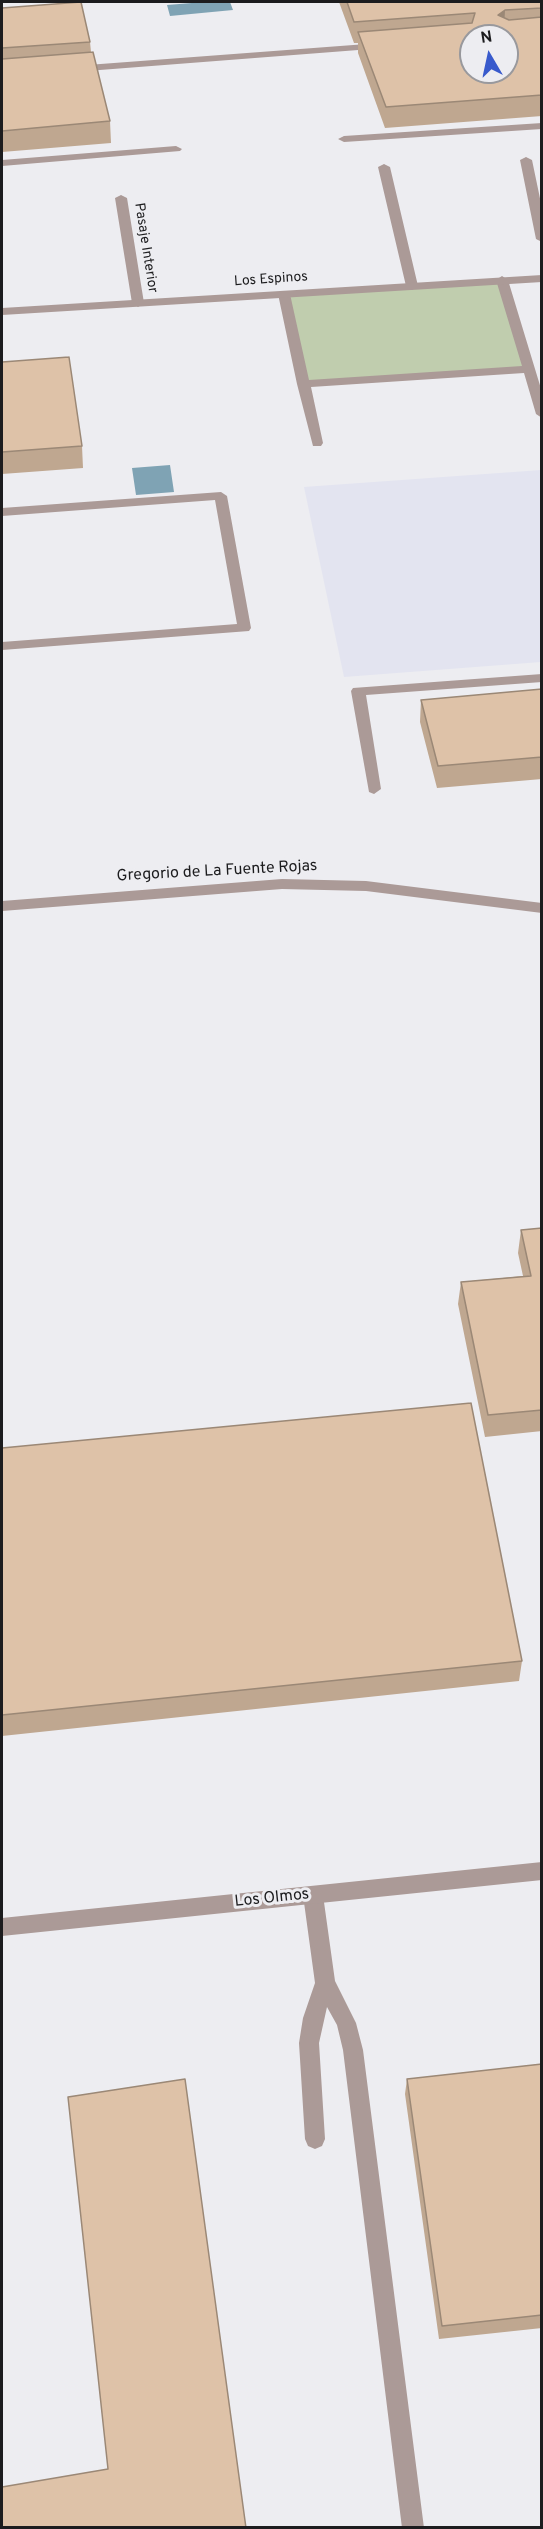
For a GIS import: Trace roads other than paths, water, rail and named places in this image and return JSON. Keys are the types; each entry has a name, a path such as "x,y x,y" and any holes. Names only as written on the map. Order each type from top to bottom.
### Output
{"street":[{"path":"60,70 389,45"},
{"path":"344,139 542,126"},
{"path":"2,163 176,149"},
{"path":"526,160 542,239"},
{"path":"384,167 412,286"},
{"name":"Pasaje Interior","path":"121,198 138,303"},
{"name":"Los Espinos","path":"2,312 542,278"},
{"path":"502,280 542,414"},
{"path":"284,294 317,443"},
{"path":"303,384 528,369"},
{"path":"2,512 221,496 244,628 2,646"},
{"path":"374,789 358,691 542,678"},
{"name":"Gregorio de La Fuente Rojas","path":"2,906 240,886 313,884 407,890 542,908"},
{"name":"Los Olmos","path":"2,1928 542,1871"},
{"path":"314,1895 325,1983 346,2023 353,2050 413,2528"},
{"path":"315,2139 309,2043 312,2018 325,1983"}],"water":[{"path":"230,2 233,10 170,16 167,5"},
{"path":"170,465 174,492 136,495 132,468"}]}
